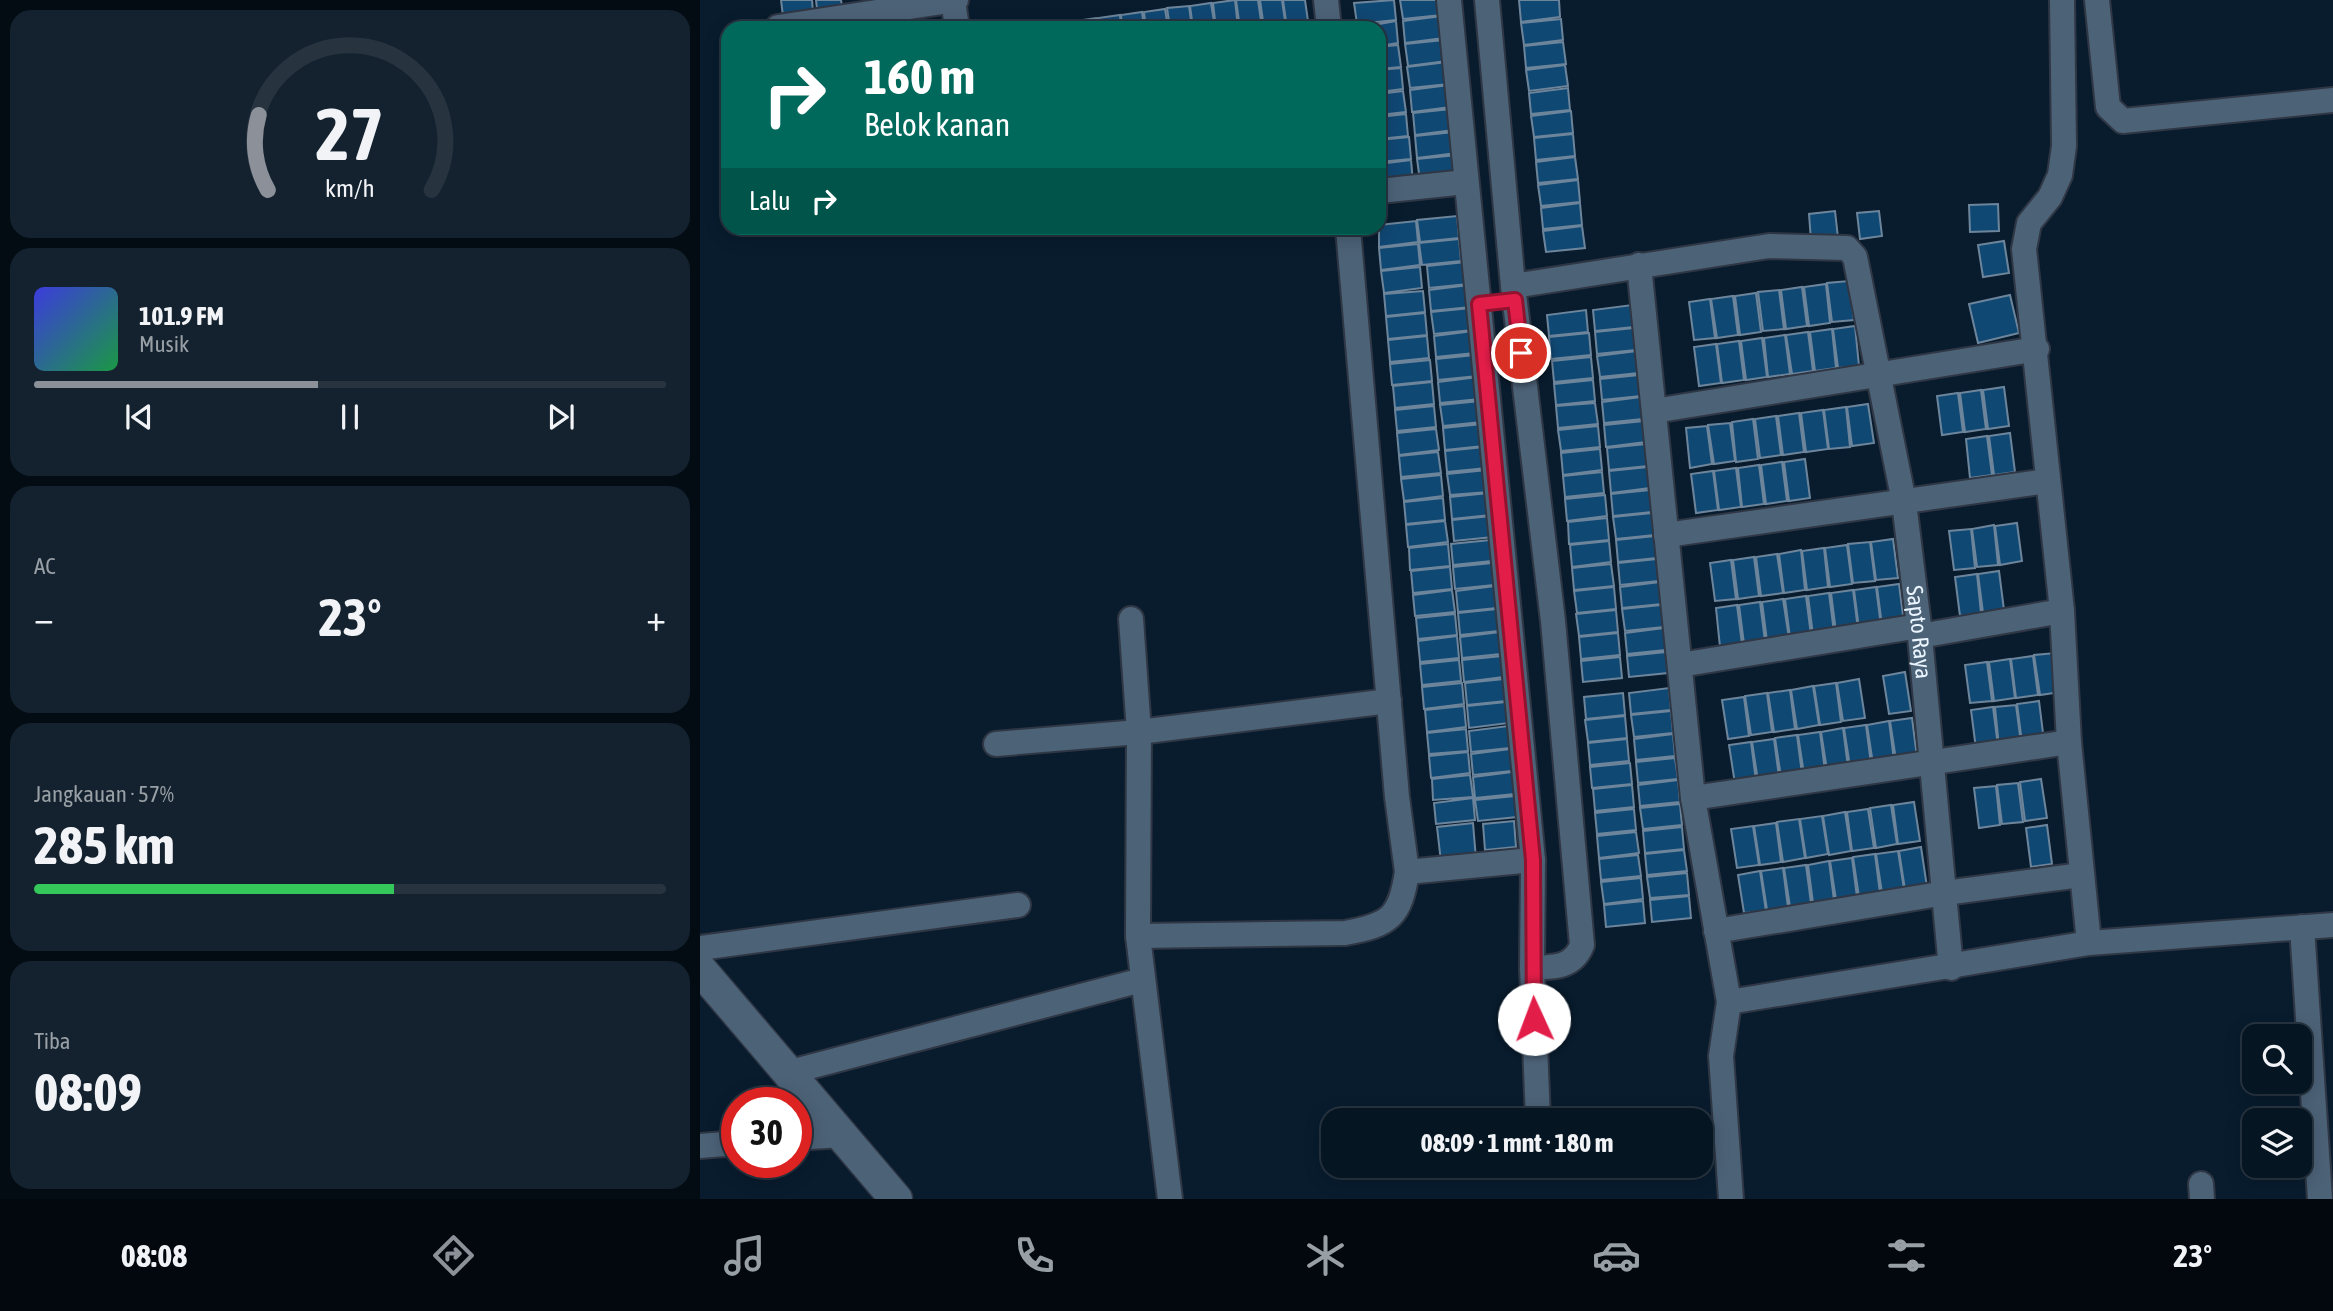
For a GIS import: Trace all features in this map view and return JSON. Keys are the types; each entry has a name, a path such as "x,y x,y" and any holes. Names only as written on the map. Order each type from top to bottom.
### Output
{"street":[{"path":"817,21 954,0 956,21"},
{"path":"1326,0 1328,21"},
{"path":"1449,0 1533,860 1532,968 1538,1108"},
{"path":"1487,0 1514,293 1553,621 1582,945 1578,956 1568,964 1532,968"},
{"path":"2062,0 2064,146 2060,175 2050,197 2029,223 2024,249 2037,349 2047,481 2062,611 2069,742 2089,943"},
{"path":"2097,0 2108,107 2123,121 2333,100"},
{"path":"1386,190 1466,182"},
{"path":"1138,936 1345,933 1369,929 1387,919 1402,904 1407,872 1389,701 1350,235"},
{"name":"Sapto Raya","path":"1639,265 1769,246 1847,248 1855,257 1881,374 1904,502 1920,631 1951,968"},
{"path":"1479,304 1514,293 1639,265 1693,798 1729,1002 1721,1056 1731,1199"},
{"path":"1654,411 2037,349"},
{"path":"1666,535 2047,481"},
{"path":"1680,665 2062,611"},
{"path":"1131,619 1139,732 1138,936 1170,1199"},
{"path":"996,744 1139,732 1389,701"},
{"path":"1693,798 2069,742"},
{"path":"1407,872 1533,860"},
{"path":"1716,931 1945,893 2081,875"},
{"path":"700,948 1018,905"},
{"path":"1729,1002 1951,968 2089,943 2333,925"},
{"path":"2302,927 2320,1199"},
{"path":"700,970 896,1199"},
{"path":"790,1072 1142,980"},
{"path":"812,1137 840,1135"},
{"path":"700,1146 721,1144"}],"building":[{"path":"781,0 812,0 813,12 783,16"},
{"path":"816,0 841,0 842,6 817,9"},
{"path":"1235,0 1237,21 1215,21 1213,3"},
{"path":"1236,0 1258,0 1261,21 1239,21"},
{"path":"1260,0 1282,0 1285,21 1263,21"},
{"path":"1283,0 1305,0 1308,21 1286,21"},
{"path":"1394,0 1396,20 1357,21 1354,3"},
{"path":"1400,0 1440,0 1442,15 1403,19"},
{"path":"1519,0 1559,0 1560,17 1521,22"},
{"path":"1211,3 1214,21 1192,21 1190,6"},
{"path":"1189,6 1191,21 1169,21 1167,8"},
{"path":"1165,9 1167,21 1145,21 1144,12"},
{"path":"1142,12 1143,21 1121,21 1121,15"},
{"path":"1120,15 1120,21 1098,21 1098,18"},
{"path":"1442,16 1444,38 1405,43 1403,21"},
{"path":"1096,18 1097,21 1075,21"},
{"path":"1561,19 1563,40 1524,45 1521,23"},
{"path":"1396,21 1398,43 1386,45 1386,23"},
{"path":"1444,40 1447,61 1408,66 1405,44"},
{"path":"1563,42 1566,64 1526,68 1524,46"},
{"path":"1398,45 1401,67 1386,68 1386,46"},
{"path":"1447,62 1449,84 1410,88 1407,67"},
{"path":"1565,65 1568,86 1529,91 1526,70"},
{"path":"1401,68 1403,89 1386,91 1386,69"},
{"path":"1449,85 1451,107 1412,112 1410,90"},
{"path":"1568,88 1570,110 1531,114 1529,93"},
{"path":"1403,91 1406,112 1386,114 1386,93"},
{"path":"1451,109 1454,130 1415,135 1413,113"},
{"path":"1571,111 1573,133 1534,137 1531,116"},
{"path":"1406,114 1408,136 1386,138 1386,116"},
{"path":"1454,132 1457,153 1417,158 1415,136"},
{"path":"1573,134 1575,156 1536,160 1534,138"},
{"path":"1409,137 1411,159 1386,161 1386,139"},
{"path":"1457,155 1459,176 1420,181 1417,159"},
{"path":"1575,157 1578,179 1538,183 1536,162"},
{"path":"1411,160 1413,182 1386,185 1386,163"},
{"path":"1578,180 1580,202 1541,206 1538,185"},
{"path":"1580,203 1582,225 1543,229 1541,208"},
{"path":"1998,204 1999,231 1970,232 1969,205"},
{"path":"1835,211 1838,238 1811,241 1809,214"},
{"path":"1879,211 1882,236 1860,239 1857,213"},
{"path":"1457,216 1459,238 1420,242 1417,220"},
{"path":"1416,221 1418,242 1379,247 1379,235 1386,235 1386,224"},
{"path":"1582,226 1585,248 1546,252 1543,231"},
{"path":"1459,239 1461,261 1422,265 1419,243"},
{"path":"2004,241 2009,273 1983,277 1978,245"},
{"path":"1418,244 1420,265 1381,270 1379,248"},
{"path":"1466,262 1468,284 1429,288 1427,266"},
{"path":"1420,267 1422,288 1384,293 1381,271"},
{"path":"1849,281 1854,320 1832,322 1827,283"},
{"path":"1826,284 1830,323 1809,326 1804,287"},
{"path":"1469,285 1471,307 1431,311 1429,290"},
{"path":"1802,287 1807,326 1786,329 1781,290"},
{"path":"1779,290 1784,329 1763,331 1758,292"},
{"path":"1423,291 1425,312 1386,316 1384,294"},
{"path":"1756,293 1761,332 1740,335 1735,296"},
{"path":"2010,295 2019,333 1978,343 1969,304"},
{"path":"1733,296 1738,335 1717,338 1711,299"},
{"path":"1710,299 1715,338 1694,340 1689,302"},
{"path":"1632,305 1634,327 1595,331 1593,310"},
{"path":"1471,308 1473,330 1434,334 1431,312"},
{"path":"1586,310 1588,332 1549,336 1547,315"},
{"path":"1425,313 1427,335 1388,339 1386,317"},
{"path":"1855,326 1859,366 1838,368 1833,329"},
{"path":"1634,328 1636,350 1597,354 1595,332"},
{"path":"1832,329 1836,368 1815,371 1810,332"},
{"path":"1473,331 1475,353 1436,357 1434,336"},
{"path":"1808,332 1813,371 1792,374 1786,335"},
{"path":"1589,333 1591,355 1551,359 1549,337"},
{"path":"1785,335 1790,374 1768,377 1764,338"},
{"path":"1427,336 1429,358 1390,362 1388,340"},
{"path":"1762,338 1767,377 1746,380 1741,341"},
{"path":"1739,341 1744,380 1722,383 1717,344"},
{"path":"1716,344 1721,383 1699,386 1694,347"},
{"path":"1637,351 1639,373 1600,377 1597,356"},
{"path":"1475,355 1478,376 1438,380 1436,359"},
{"path":"1591,357 1593,378 1554,382 1552,361"},
{"path":"1430,360 1432,381 1392,385 1390,364"},
{"path":"1639,375 1641,396 1602,400 1600,379"},
{"path":"1478,377 1480,399 1440,403 1438,382"},
{"path":"1593,380 1595,401 1556,405 1554,384"},
{"path":"1432,382 1434,404 1395,408 1393,386"},
{"path":"2004,387 2009,426 1988,429 1983,390"},
{"path":"1981,390 1986,429 1965,432 1960,393"},
{"path":"1958,393 1963,432 1942,435 1937,396"},
{"path":"1641,397 1643,419 1604,423 1602,402"},
{"path":"1480,401 1482,422 1443,426 1440,405"},
{"path":"1595,403 1598,424 1558,428 1556,406"},
{"path":"1868,404 1874,443 1852,446 1847,407"},
{"path":"1434,406 1436,427 1397,431 1395,410"},
{"path":"1846,407 1850,447 1829,449 1824,410"},
{"path":"1823,410 1828,449 1806,452 1801,413"},
{"path":"1799,413 1804,452 1783,455 1778,416"},
{"path":"1776,416 1781,455 1760,458 1755,419"},
{"path":"1753,419 1758,459 1736,462 1732,422"},
{"path":"1644,421 1646,442 1606,447 1604,425"},
{"path":"1730,423 1735,461 1714,464 1708,425"},
{"path":"1482,424 1484,446 1445,450 1443,428"},
{"path":"1598,426 1600,447 1561,451 1558,430"},
{"path":"1707,426 1712,464 1690,468 1686,428"},
{"path":"1436,429 1439,450 1399,455 1397,433"},
{"path":"2010,433 2015,472 1994,475 1989,436"},
{"path":"1987,436 1992,475 1970,478 1966,439"},
{"path":"1646,444 1648,466 1609,470 1607,448"},
{"path":"1484,447 1487,468 1447,472 1445,451"},
{"path":"1600,449 1602,470 1563,475 1561,453"},
{"path":"1438,452 1441,473 1401,477 1399,456"},
{"path":"1805,459 1810,498 1789,501 1784,462"},
{"path":"1782,462 1787,501 1766,504 1761,465"},
{"path":"1759,465 1764,504 1742,507 1738,468"},
{"path":"1648,467 1650,488 1611,493 1609,471"},
{"path":"1736,468 1741,507 1719,510 1714,471"},
{"path":"1487,470 1489,492 1450,495 1447,474"},
{"path":"1713,471 1718,510 1696,513 1691,474"},
{"path":"1602,472 1604,493 1565,497 1563,476"},
{"path":"1441,475 1443,496 1404,501 1401,479"},
{"path":"1650,490 1652,512 1613,516 1611,494"},
{"path":"1489,493 1491,515 1452,519 1450,497"},
{"path":"1605,495 1607,516 1567,521 1565,499"},
{"path":"1443,498 1445,520 1406,524 1404,502"},
{"path":"1652,513 1655,535 1616,539 1613,517"},
{"path":"1491,516 1493,537 1454,541 1452,520"},
{"path":"1607,518 1609,540 1569,544 1568,522"},
{"path":"1445,521 1448,542 1408,547 1406,525"},
{"path":"2017,523 2022,561 2000,565 1995,526"},
{"path":"1994,525 1998,565 1977,567 1972,529"},
{"path":"1971,529 1975,568 1954,570 1949,531"},
{"path":"1655,536 1657,558 1618,562 1616,540"},
{"path":"1893,539 1898,578 1876,580 1871,542"},
{"path":"1490,540 1492,561 1453,565 1451,544"},
{"path":"1609,541 1611,562 1572,567 1570,545"},
{"path":"1870,542 1875,581 1853,583 1848,544"},
{"path":"1448,544 1450,566 1410,570 1409,548"},
{"path":"1847,545 1852,584 1830,587 1825,548"},
{"path":"1824,548 1828,587 1807,590 1802,551"},
{"path":"1801,550 1805,590 1784,593 1779,554"},
{"path":"1777,554 1783,593 1761,596 1756,557"},
{"path":"1754,557 1759,596 1738,599 1733,560"},
{"path":"1657,559 1659,581 1620,585 1618,563"},
{"path":"1731,560 1736,599 1715,601 1710,563"},
{"path":"1492,563 1494,585 1455,589 1453,567"},
{"path":"1611,564 1614,586 1574,590 1572,568"},
{"path":"1450,567 1452,589 1413,593 1411,571"},
{"path":"1999,571 2004,610 1983,613 1978,574"},
{"path":"1977,574 1981,613 1960,616 1955,577"},
{"path":"1660,582 1662,604 1622,608 1620,587"},
{"path":"1899,584 1904,623 1882,626 1877,587"},
{"path":"1495,586 1497,608 1458,612 1456,591"},
{"path":"1614,587 1616,609 1577,613 1574,591"},
{"path":"1876,587 1881,626 1859,629 1854,590"},
{"path":"1452,590 1455,612 1415,616 1413,595"},
{"path":"1853,590 1858,629 1836,632 1831,593"},
{"path":"1829,593 1834,632 1813,635 1808,596"},
{"path":"1806,596 1811,635 1790,638 1785,599"},
{"path":"1783,599 1789,638 1767,641 1762,602"},
{"path":"1760,602 1765,641 1744,644 1739,605"},
{"path":"1661,605 1664,627 1625,631 1622,609"},
{"path":"1737,605 1742,644 1720,647 1716,608"},
{"path":"1497,609 1499,631 1460,635 1458,613"},
{"path":"1616,610 1618,632 1579,636 1576,614"},
{"path":"1455,614 1457,635 1418,639 1416,618"},
{"path":"1664,628 1666,650 1627,654 1625,633"},
{"path":"1500,632 1501,654 1462,658 1460,637"},
{"path":"1618,633 1620,655 1581,659 1579,637"},
{"path":"1457,636 1459,658 1420,662 1418,641"},
{"path":"1666,652 1668,673 1629,677 1627,656"},
{"path":"2056,653 2061,692 2040,695 2034,655"},
{"path":"1502,656 1504,677 1464,682 1462,660"},
{"path":"2033,656 2038,695 2016,698 2011,659"},
{"path":"1620,657 1622,678 1583,682 1581,661"},
{"path":"2010,659 2015,698 1994,701 1989,662"},
{"path":"1459,660 1461,681 1422,685 1420,664"},
{"path":"1987,662 1992,701 1970,703 1965,665"},
{"path":"1905,672 1911,711 1889,714 1883,676"},
{"path":"1504,679 1506,701 1467,705 1465,683"},
{"path":"1859,679 1865,718 1843,721 1837,683"},
{"path":"1462,683 1464,704 1424,709 1422,687"},
{"path":"1836,683 1841,722 1820,725 1814,686"},
{"path":"1813,686 1819,725 1797,729 1791,690"},
{"path":"1669,688 1671,710 1631,714 1629,693"},
{"path":"1790,690 1795,729 1774,732 1768,693"},
{"path":"1623,693 1625,715 1586,719 1584,697"},
{"path":"1767,693 1772,732 1751,735 1745,696"},
{"path":"1744,697 1749,736 1728,739 1722,700"},
{"path":"2039,701 2044,741 2022,743 2017,704"},
{"path":"1506,702 1509,723 1469,728 1467,706"},
{"path":"2016,705 2021,743 1999,747 1995,707"},
{"path":"1464,706 1466,727 1427,732 1425,710"},
{"path":"1993,707 1998,746 1976,749 1971,710"},
{"path":"1671,711 1673,733 1634,737 1631,715"},
{"path":"1625,716 1627,738 1588,742 1585,720"},
{"path":"1912,718 1917,757 1896,760 1890,721"},
{"path":"1889,721 1894,760 1873,764 1867,725"},
{"path":"1866,725 1871,764 1850,767 1844,728"},
{"path":"1508,726 1510,748 1471,752 1469,731"},
{"path":"1843,728 1848,767 1827,770 1821,732"},
{"path":"1466,729 1468,751 1429,754 1427,733"},
{"path":"1820,732 1825,771 1804,774 1798,735"},
{"path":"1673,734 1675,756 1636,760 1634,739"},
{"path":"1797,735 1802,774 1781,777 1775,738"},
{"path":"1627,739 1629,761 1590,765 1588,743"},
{"path":"1774,739 1779,777 1758,781 1752,742"},
{"path":"1751,742 1756,781 1735,784 1729,745"},
{"path":"1510,749 1512,771 1473,775 1471,754"},
{"path":"1468,752 1470,773 1431,778 1429,756"},
{"path":"1675,758 1678,779 1638,783 1636,762"},
{"path":"1630,763 1632,784 1592,788 1590,767"},
{"path":"1512,772 1515,794 1475,798 1473,777"},
{"path":"1470,775 1473,797 1433,800 1432,779"},
{"path":"2041,779 2047,818 2025,821 2020,782"},
{"path":"1678,780 1680,802 1640,806 1638,785"},
{"path":"2018,783 2023,822 2002,824 1997,785"},
{"path":"1632,785 1634,807 1595,811 1593,789"},
{"path":"1996,786 2000,825 1979,828 1974,788"},
{"path":"1515,796 1517,817 1478,821 1475,800"},
{"path":"1473,798 1475,820 1436,824 1434,803"},
{"path":"1914,802 1920,841 1898,844 1893,805"},
{"path":"1680,804 1682,825 1643,829 1640,808"},
{"path":"1891,805 1897,844 1876,848 1870,808"},
{"path":"1634,809 1636,830 1597,834 1595,813"},
{"path":"1868,809 1874,848 1852,851 1847,812"},
{"path":"1845,812 1851,851 1829,855 1823,816"},
{"path":"1822,816 1828,854 1806,858 1800,819"},
{"path":"1799,819 1805,858 1783,862 1777,822"},
{"path":"1514,821 1516,847 1485,850 1483,824"},
{"path":"1473,823 1476,859 1441,862 1437,827"},
{"path":"1776,823 1781,862 1760,865 1754,826"},
{"path":"2047,825 2052,864 2031,867 2026,828"},
{"path":"1753,826 1759,865 1737,868 1731,829"},
{"path":"1682,827 1684,849 1645,853 1643,831"},
{"path":"1636,832 1639,853 1599,858 1597,836"},
{"path":"1921,847 1927,887 1905,890 1899,851"},
{"path":"1684,850 1687,871 1647,875 1645,854"},
{"path":"1898,851 1904,889 1882,893 1876,854"},
{"path":"1875,854 1880,893 1859,897 1853,857"},
{"path":"1638,855 1641,876 1601,880 1599,859"},
{"path":"1852,858 1857,897 1836,900 1830,861"},
{"path":"1829,861 1834,900 1813,903 1808,865"},
{"path":"1806,865 1811,903 1790,907 1784,868"},
{"path":"1783,868 1788,907 1767,910 1761,871"},
{"path":"1760,871 1766,911 1744,913 1738,875"},
{"path":"1687,873 1689,895 1650,898 1647,877"},
{"path":"1641,878 1643,899 1604,904 1601,882"},
{"path":"1689,896 1691,918 1652,922 1650,900"},
{"path":"1643,901 1645,923 1606,927 1604,905"}],"route":[{"path":"1521,353 1515,300 1479,304 1533,860 1534,1019"}]}
